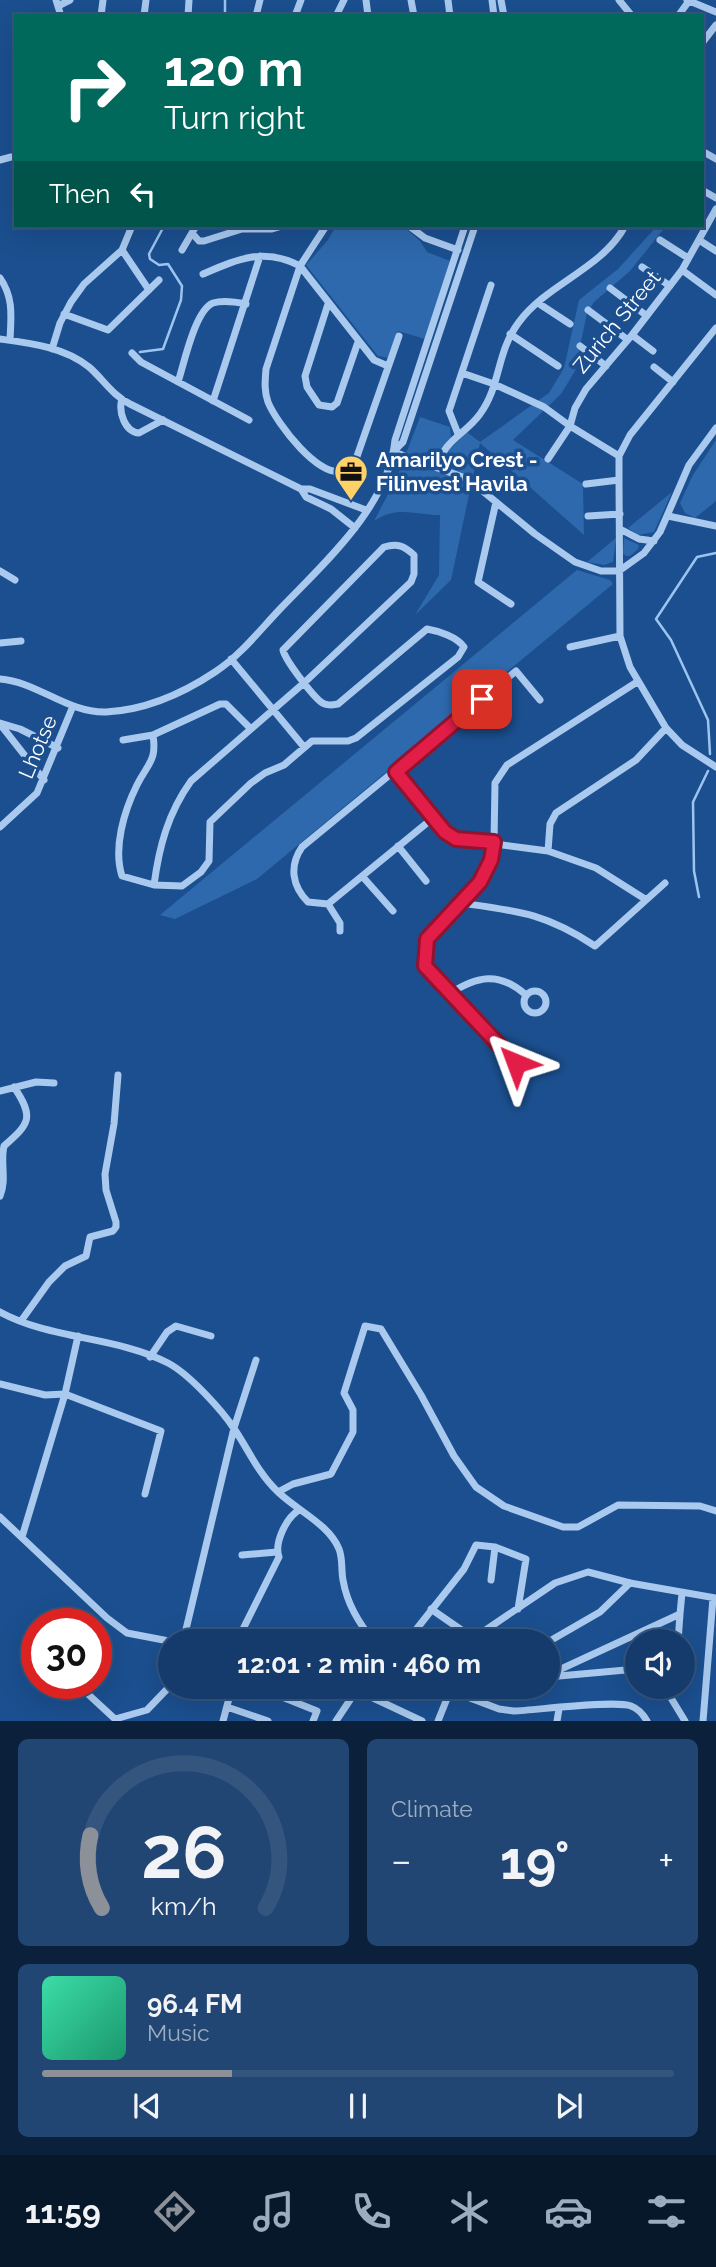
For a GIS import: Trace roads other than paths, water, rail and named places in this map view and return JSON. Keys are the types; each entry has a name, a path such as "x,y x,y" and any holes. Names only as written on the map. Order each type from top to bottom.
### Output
{"street":[{"path":"57,3 70,0"},
{"path":"688,1 716,12"},
{"path":"704,40 716,25"},
{"path":"0,160 11,157"},
{"name":"Zurich Street","path":"704,225 715,211"},
{"path":"52,349 64,314 84,284 122,250 131,228"},
{"path":"194,230 199,241 204,241 242,228 275,228"},
{"path":"325,228 300,266 266,369 264,384 268,402 286,430 317,463 339,471 346,470 355,462 399,336"},
{"path":"394,452 394,440 464,228"},
{"path":"0,680 28,685 73,706 107,712 148,705 169,697 192,686 231,659 327,561 355,528 377,491 394,452 403,442 474,228"},
{"path":"438,467 444,449 479,416 490,398 505,343 521,319 599,257 624,228"},
{"name":"Zurich Street","path":"548,458 570,426 575,408 586,389 682,270 699,240 702,228"},
{"path":"417,229 438,243 466,252"},
{"path":"182,250 194,230"},
{"path":"660,240 688,258"},
{"path":"699,240 716,251"},
{"path":"122,250 149,290"},
{"path":"213,401 260,256"},
{"path":"203,274 249,257 260,256 276,256 300,266 358,342 374,360 388,366"},
{"path":"642,267 670,286"},
{"path":"682,270 716,295"},
{"path":"0,278 8,290 12,306 10,341"},
{"path":"64,314 108,330 159,280"},
{"path":"458,434 449,411 491,285"},
{"path":"610,288 647,316"},
{"path":"178,382 199,319 205,309 214,303 246,304"},
{"path":"538,303 570,324"},
{"path":"328,304 305,376 307,387 319,405 332,407 337,403 358,342"},
{"path":"0,305 12,306"},
{"path":"588,310 653,351"},
{"path":"716,328 640,422 620,456 618,480 620,636 637,682 666,728 682,745 716,767"},
{"path":"510,334 558,366"},
{"path":"0,339 73,356 122,399 301,489 310,489 366,510"},
{"path":"580,346 606,366"},
{"path":"132,353 141,362 249,420"},
{"path":"654,367 673,382"},
{"path":"462,373 544,407 620,456"},
{"path":"122,399 119,411 130,431 139,433 163,420"},
{"path":"394,452 468,479 535,534 575,562 601,571 619,571 638,559 654,541 668,516 689,465 716,428"},
{"path":"586,484 618,480"},
{"path":"301,489 306,497 331,509 355,528"},
{"path":"496,502 478,582 511,604"},
{"path":"588,516 620,514"},
{"path":"668,516 716,526"},
{"path":"620,529 639,539 654,541"},
{"path":"153,735 155,750 136,786 125,817 118,864 122,876 154,885 181,886 201,872 209,861 210,822 251,783 265,773 285,765 312,741 348,741 356,738 458,657 464,647 460,642 427,629 338,705 322,703 305,682 285,659 283,650 384,547 395,544 405,547 414,555 411,582 305,682 191,781 178,798 167,824 154,885"},
{"path":"0,571 15,580"},
{"path":"570,647 620,636"},
{"path":"0,643 21,641"},
{"path":"231,659 304,747"},
{"path":"432,818 328,904 307,902 299,893 293,867 302,848 516,671 540,699"},
{"path":"516,1063 425,966 427,939 485,873 494,842 495,783 507,765 637,682"},
{"path":"123,740 153,735 220,704 226,704 250,728"},
{"name":"Lhotse","path":"0,827 37,793 58,748 73,706"},
{"path":"0,724 20,729 58,748"},
{"path":"0,724 44,780"},
{"path":"548,851 551,824 556,813 636,760 666,728"},
{"path":"396,772 432,818 456,839 548,851 596,868 645,900"},
{"path":"398,846 426,881"},
{"path":"362,876 393,911"},
{"path":"460,903 539,916 559,924 596,946 665,883"},
{"path":"328,904 340,923 340,931"},
{"path":"449,994 479,979 494,978 509,982 526,995"},
{"path":"21,1321 49,1282 65,1266 86,1256 90,1237 113,1231 116,1227 106,1190 105,1174 114,1124 118,1074"},
{"path":"0,1091 36,1082 54,1083"},
{"path":"0,1196 4,1188 1,1162 4,1146 21,1133 27,1117 25,1104 15,1087"},
{"path":"0,1312 21,1321 169,1363 187,1378 234,1428 265,1479 331,1535 339,1549 349,1602 364,1629"},
{"path":"150,1357 167,1332 176,1326 211,1336"},
{"path":"278,1492 293,1484 331,1474 353,1432 353,1410 344,1393 365,1326 381,1329 454,1456 476,1487 504,1506 563,1527 579,1527 618,1505 700,1506 716,1511"},
{"path":"22,1537 65,1394 78,1336"},
{"path":"186,1629 234,1428 256,1360"},
{"path":"0,1384 45,1395 65,1394 161,1431 145,1494"},
{"path":"243,1629 279,1557 277,1552 284,1528 291,1515 299,1510"},
{"path":"0,1517 107,1618 127,1633 158,1639"},
{"path":"416,1629 464,1569 476,1545 495,1547 526,1559 519,1609"},
{"path":"491,1580 495,1547"},
{"path":"242,1555 277,1552"},
{"path":"488,1629 555,1583 588,1572 630,1583 715,1598 703,1721"},
{"path":"560,1635 600,1612 630,1583"},
{"path":"679,1629 682,1593"},
{"path":"431,1609 457,1629"},
{"path":"560,1670 680,1614"},
{"path":"560,1675 625,1670"},
{"path":"94,1699 115,1718 147,1710 158,1699"},
{"path":"223,1721 229,1699"},
{"path":"287,1699 317,1711 313,1721"},
{"path":"336,1721 350,1699"},
{"path":"377,1699 422,1721"},
{"path":"438,1721 447,1699"},
{"path":"473,1699 506,1710 629,1705 641,1712 647,1721"},
{"path":"672,1699 685,1721"},
{"path":"227,1707 268,1721"},
{"path":"557,1721 559,1709"}],"waterway":[{"path":"225,0 225,14"},
{"path":"140,352 163,349 181,300 182,286 168,264 159,265 150,259 149,254 163,228"},
{"path":"710,754 708,720 671,640 656,619 697,557 716,553"},
{"path":"699,897 694,871 693,802 708,771"}],"place":[{"name":"Amarilyo Crest - Filinvest Havila","path":"351,502"}]}
